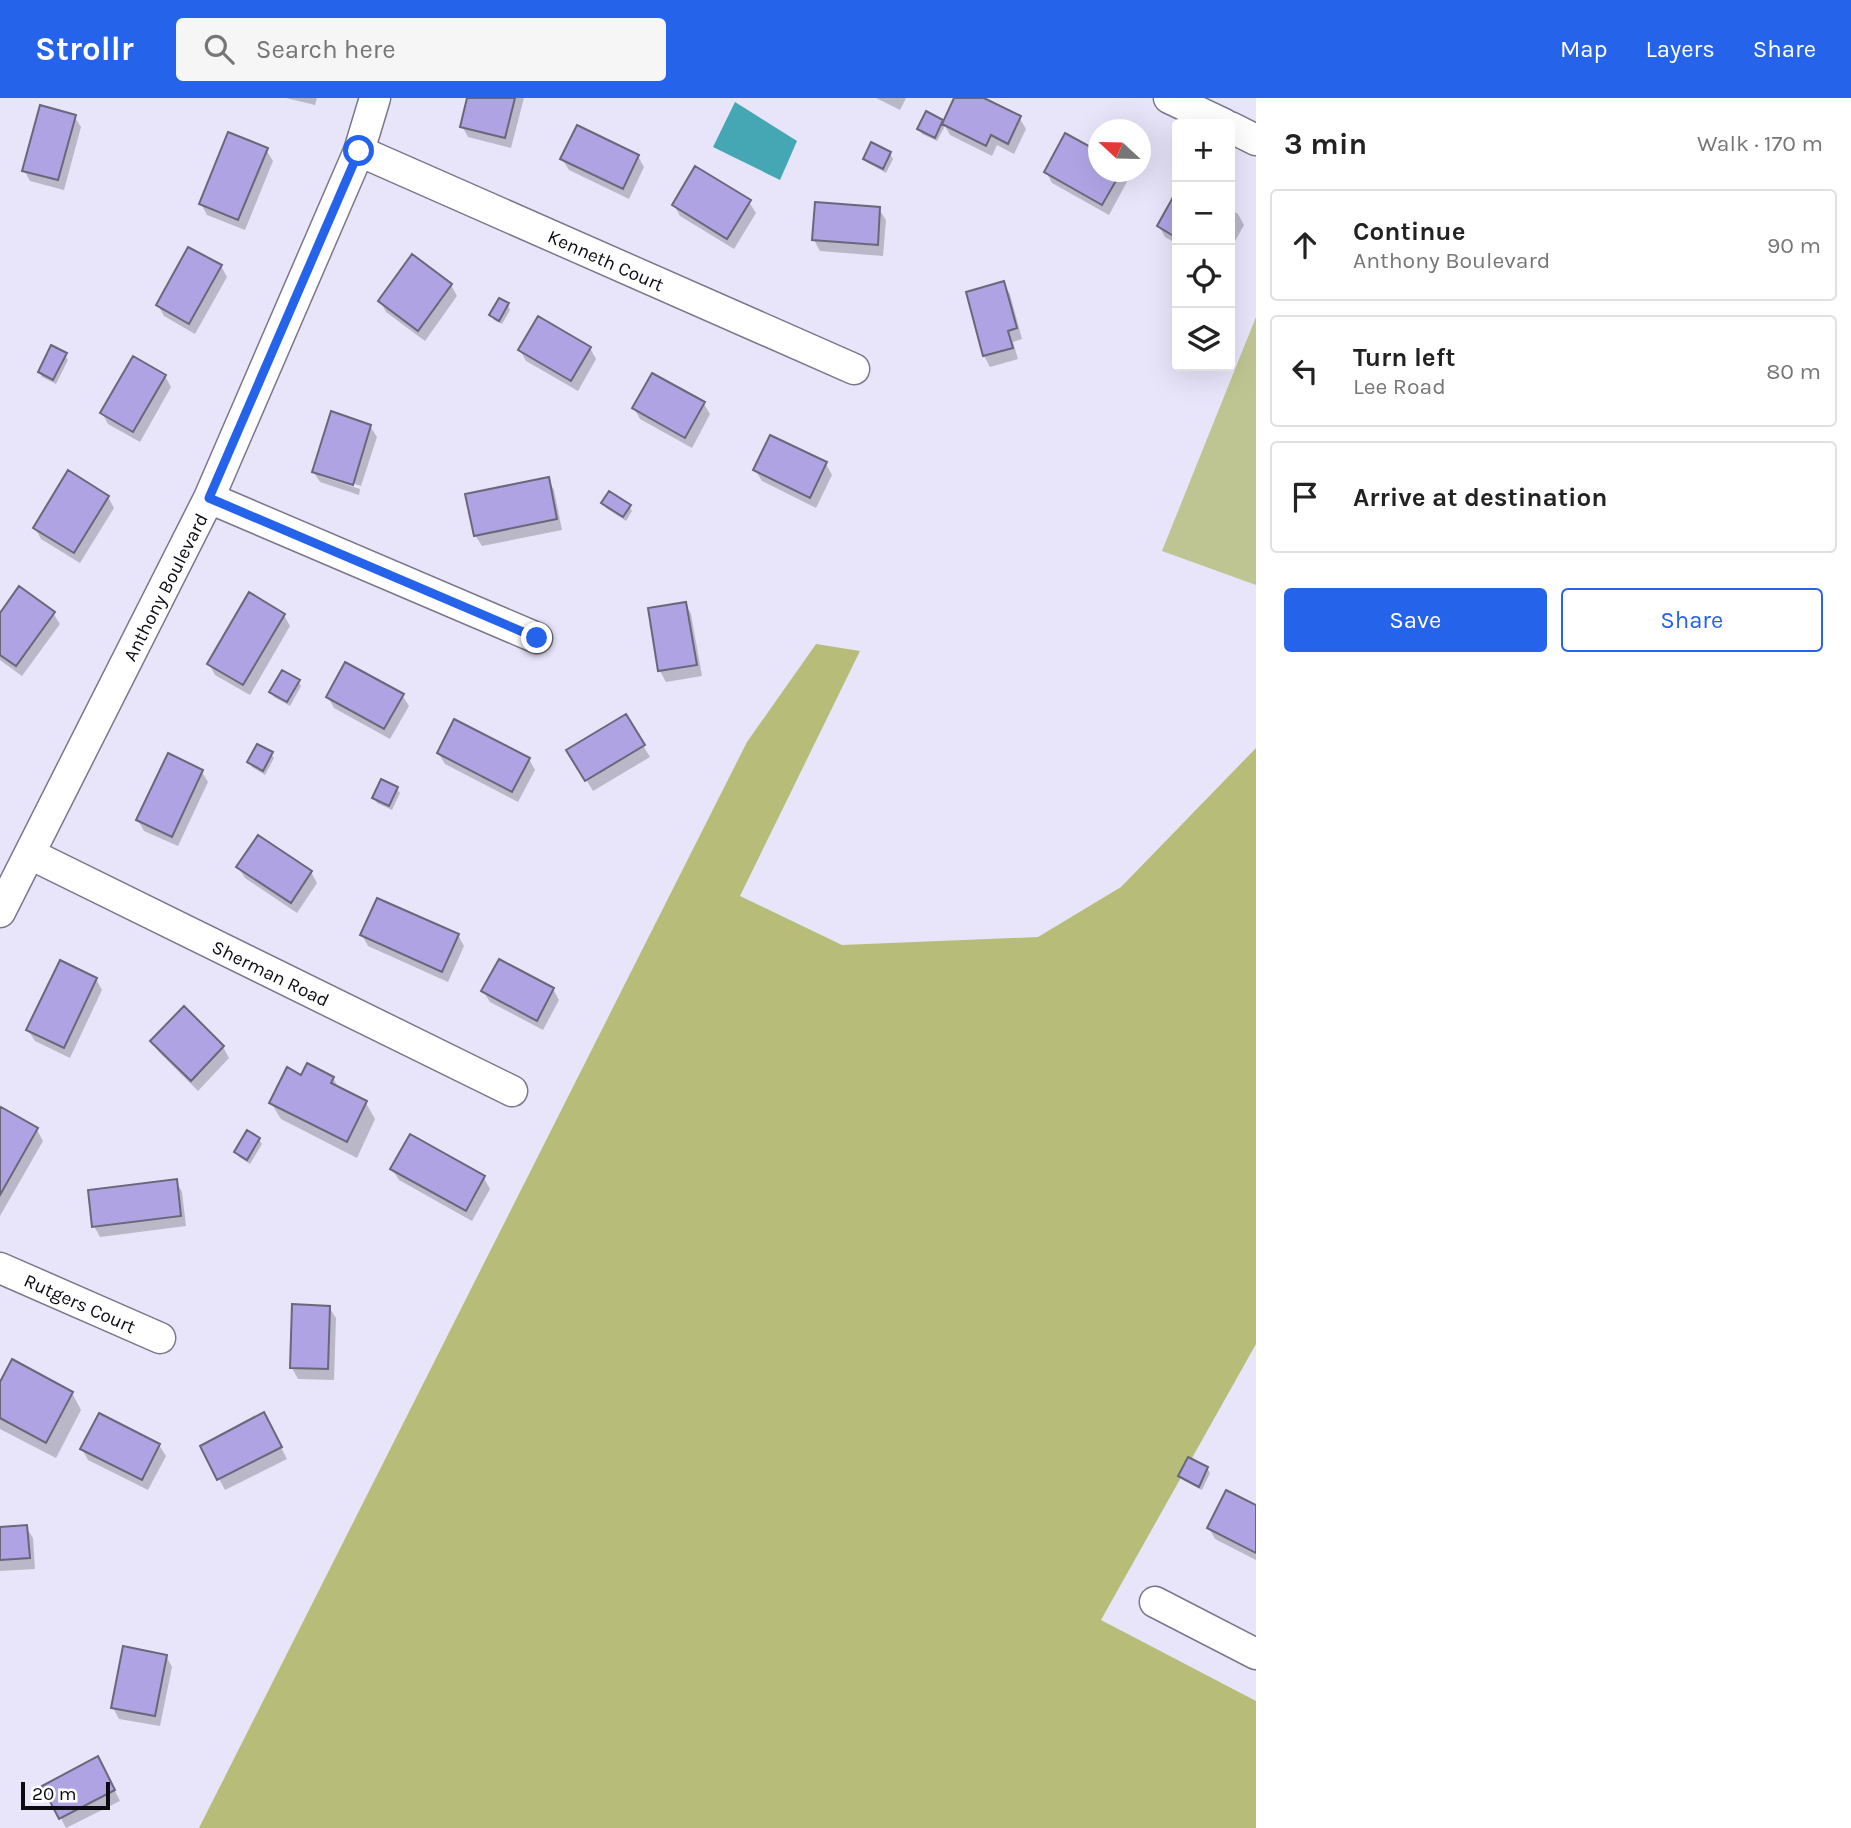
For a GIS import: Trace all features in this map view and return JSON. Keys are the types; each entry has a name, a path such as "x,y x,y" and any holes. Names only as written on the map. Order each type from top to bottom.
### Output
{"street":[{"name":"Anthony Boulevard","path":"0,912 209,498 359,151 375,98"},
{"path":"1168,98 1213,119"},
{"path":"1235,130 1256,140"},
{"name":"Kenneth Court","path":"359,151 854,369"},
{"path":"209,498 537,638"},
{"name":"Sherman Road","path":"30,854 512,1091"},
{"name":"Rutgers Court","path":"0,1268 160,1338"},
{"path":"1155,1602 1256,1654"}],"green space":[{"path":"1256,317 1256,585 1162,551"},
{"path":"816,644 860,651 740,896 842,945 1038,937 1121,887 1256,748 1256,1344 1101,1620 1256,1701 1256,1828 199,1828 747,742"}],"water":[{"path":"735,102 797,141 780,180 713,147"}],"building":[{"path":"467,98 515,98 505,138 460,127"},
{"path":"954,98 984,98 1021,116 1008,144 991,135 986,146 942,124"},
{"path":"40,105 76,115 58,180 22,171"},
{"path":"926,111 943,120 935,138 917,129"},
{"path":"577,125 639,155 623,189 560,159"},
{"path":"228,132 268,148 238,220 199,204"},
{"path":"1065,133 1088,146 1088,182 1115,182 1102,205 1044,172"},
{"path":"871,142 891,152 883,169 863,159"},
{"path":"695,166 751,200 727,239 672,205"},
{"path":"1172,199 1172,235 1157,226"},
{"path":"815,202 880,207 878,245 812,240"},
{"path":"188,247 222,265 189,324 156,305"},
{"path":"412,254 452,284 418,331 378,301"},
{"path":"1004,281 1017,328 1008,331 1013,348 983,356 966,292"},
{"path":"499,298 509,303 499,321 489,315"},
{"path":"538,316 591,347 571,381 518,350"},
{"path":"51,345 67,353 53,380 38,372"},
{"path":"133,356 166,375 133,432 100,413"},
{"path":"652,373 705,402 685,438 632,408"},
{"path":"331,411 371,425 353,485 312,472"},
{"path":"770,435 827,462 810,498 753,470"},
{"path":"68,470 109,496 74,553 33,528"},
{"path":"549,477 557,519 474,536 465,494"},
{"path":"609,491 631,505 623,517 601,503"},
{"path":"19,586 55,612 16,666 0,655 0,613"},
{"path":"249,592 285,614 243,685 207,664"},
{"path":"686,602 697,665 658,671 648,608"},
{"path":"345,662 404,694 384,729 326,697"},
{"path":"282,670 300,680 287,702 269,692"},
{"path":"626,714 645,745 585,781 566,750"},
{"path":"454,719 530,758 512,792 437,753"},
{"path":"257,744 273,752 263,771 247,762"},
{"path":"168,753 203,770 172,837 136,820"},
{"path":"381,779 398,787 389,806 372,798"},
{"path":"258,835 312,871 291,903 236,867"},
{"path":"377,898 459,934 442,972 360,935"},
{"path":"499,959 554,988 537,1021 481,991"},
{"path":"60,960 97,978 64,1048 26,1030"},
{"path":"184,1006 224,1046 191,1081 150,1041"},
{"path":"307,1063 334,1077 331,1083 367,1101 347,1142 269,1103 287,1067 301,1075"},
{"path":"1,1107 38,1128 0,1195 0,1109"},
{"path":"247,1130 260,1138 247,1160 234,1152"},
{"path":"410,1134 485,1176 466,1211 390,1169"},
{"path":"177,1179 181,1216 92,1227 88,1190"},
{"path":"292,1304 330,1306 328,1369 290,1368"},
{"path":"12,1359 73,1392 46,1443 0,1418 0,1382"},
{"path":"264,1412 282,1447 217,1480 200,1446"},
{"path":"99,1413 160,1444 142,1480 80,1449"},
{"path":"1188,1457 1208,1467 1199,1487 1178,1476"},
{"path":"1226,1490 1256,1505 1256,1553 1207,1528"},
{"path":"27,1525 30,1558 0,1560 0,1527"},
{"path":"123,1646 167,1655 155,1716 111,1708"},
{"path":"98,1756 115,1790 59,1819 42,1786"}],"route":[{"path":"359,151 209,498 537,638"}]}
